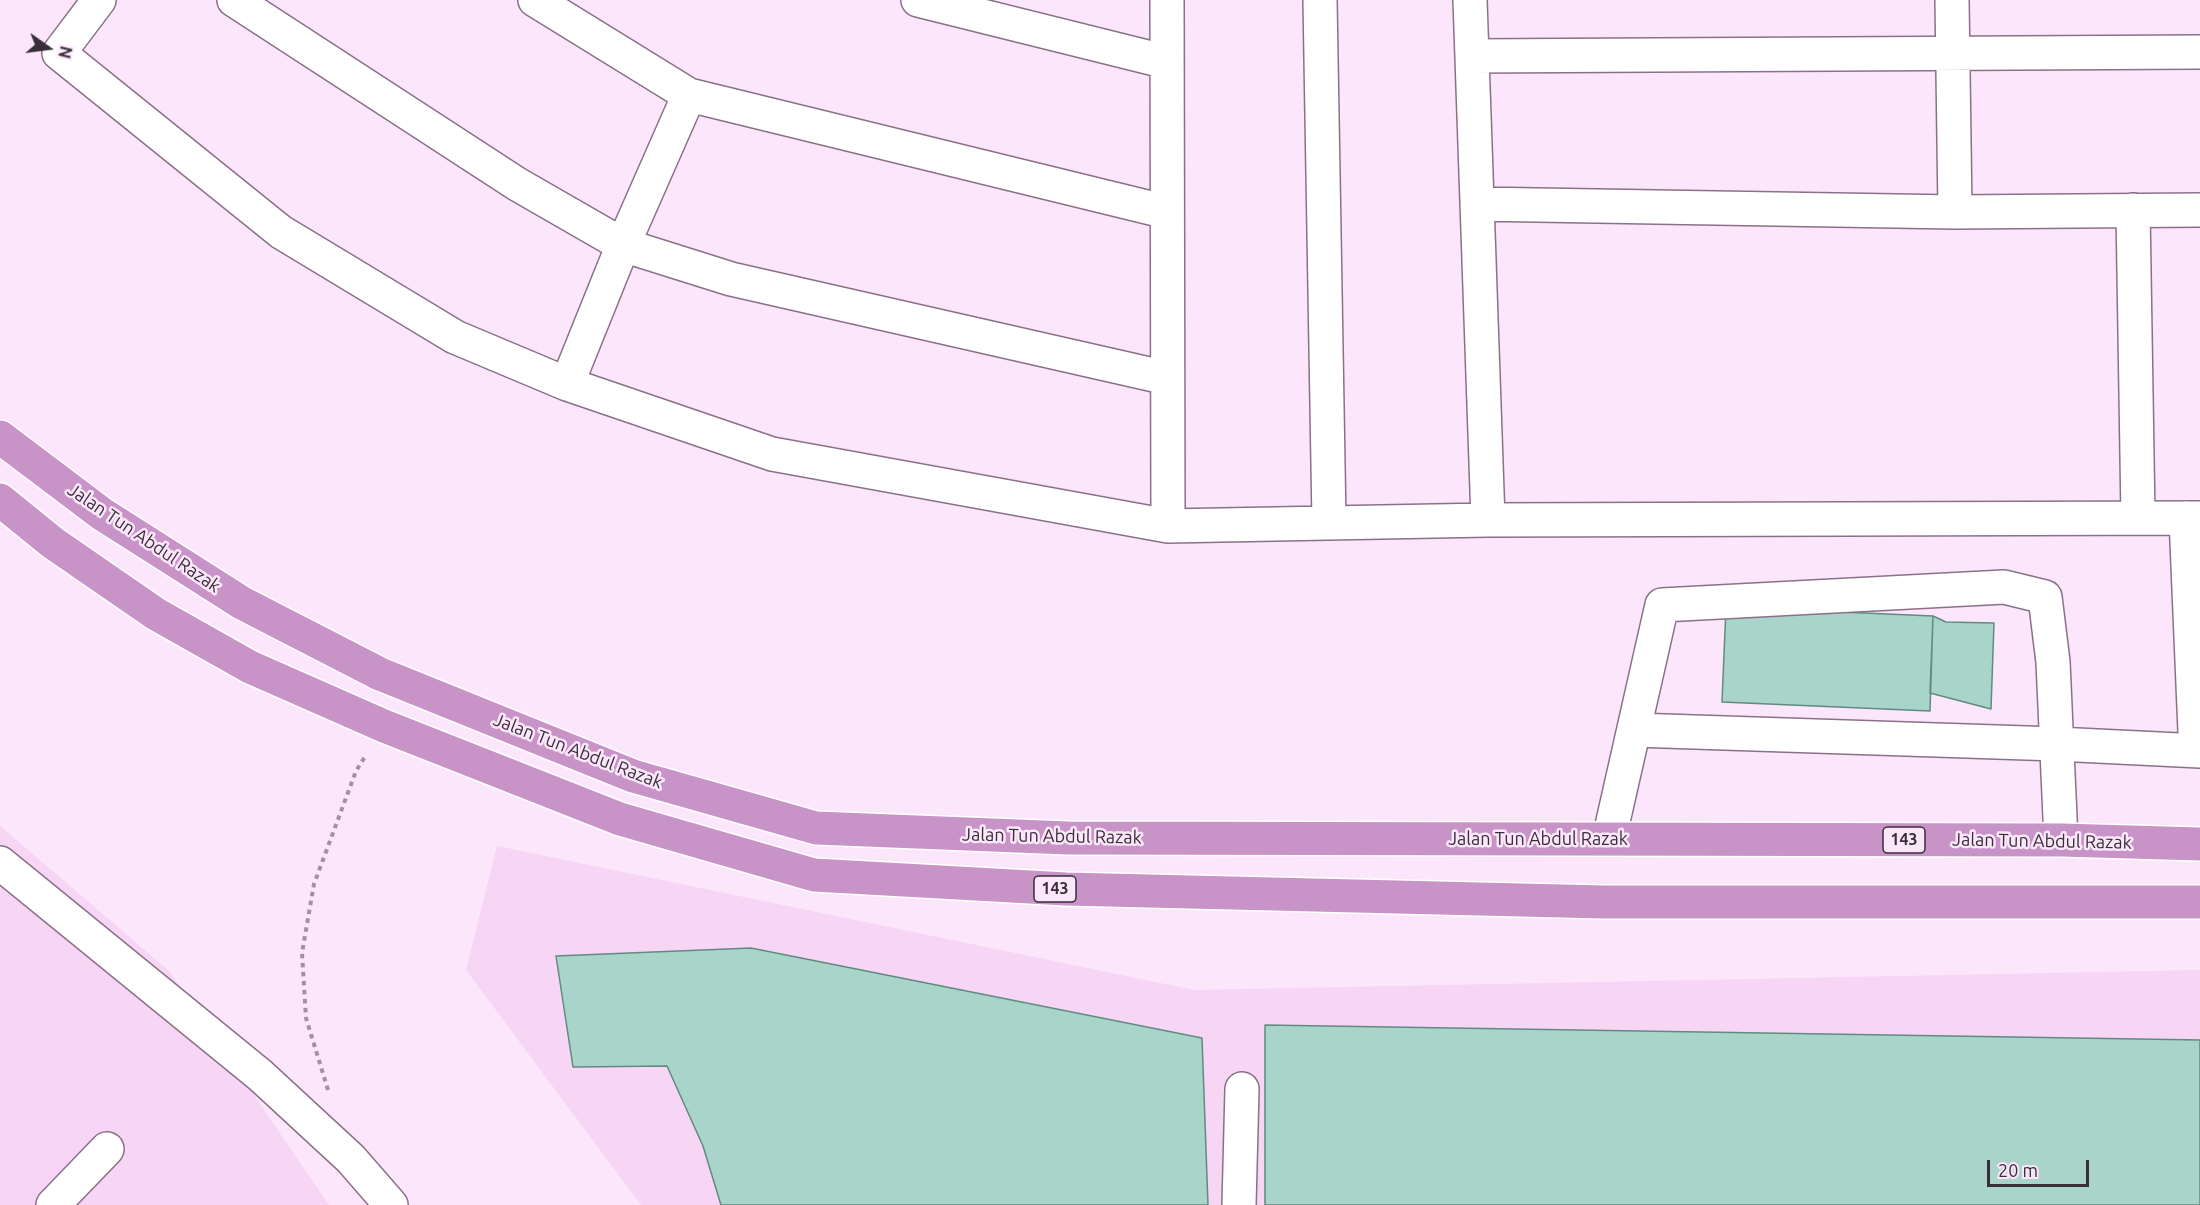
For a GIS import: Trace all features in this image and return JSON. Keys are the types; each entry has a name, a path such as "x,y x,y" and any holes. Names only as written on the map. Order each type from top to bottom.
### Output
{"highway":[{"name":"Jalan Tun Abdul Razak","path":"0,437 102,514 243,603 380,674 633,776 816,828 1068,838 2061,840 2200,844"},
{"name":"143","path":"0,500 53,543 156,614 250,667 384,726 620,819 814,875 1066,889 1604,902 2200,902"}],"street":[{"path":"99,0 59,53 281,232 455,337 567,384 772,454 1168,526 1488,520 2193,518 2195,732 2200,738"},
{"path":"234,0 517,184 623,245 730,279 1167,378"},
{"path":"535,0 689,94 1167,212"},
{"path":"918,0 1167,62"},
{"path":"1167,0 1168,526"},
{"path":"1320,0 1329,522"},
{"path":"1470,0 1488,520"},
{"path":"1952,0 1955,212"},
{"path":"1472,56 2200,52"},
{"path":"567,384 623,245 689,94"},
{"path":"1477,204 1955,212 2200,210"},
{"path":"2133,210 2138,517"},
{"path":"1609,839 1662,605 2004,587 2045,597 2053,662 2061,840"},
{"path":"1634,730 2200,751"},
{"path":"0,863 260,1075 351,1159 391,1205"},
{"path":"1239,1205 1242,1089"},
{"path":"53,1205 107,1149"}],"path":[{"path":"330,1097 306,1018 302,953 314,884 356,771 384,726"}],"shaded area":[{"path":"0,826 169,971 329,1205 0,1205"},
{"path":"497,846 1194,990 2200,970 2200,1205 641,1205 466,970"}],"building":[{"path":"1726,607 1933,616 1930,711 1722,702"},
{"path":"1933,616 1946,622 1994,623 1991,709 1930,693"},
{"path":"751,948 1202,1038 1208,1205 721,1205 703,1146 667,1066 573,1067 556,956"},
{"path":"1265,1025 2200,1040 2200,1205 1265,1205"}]}
